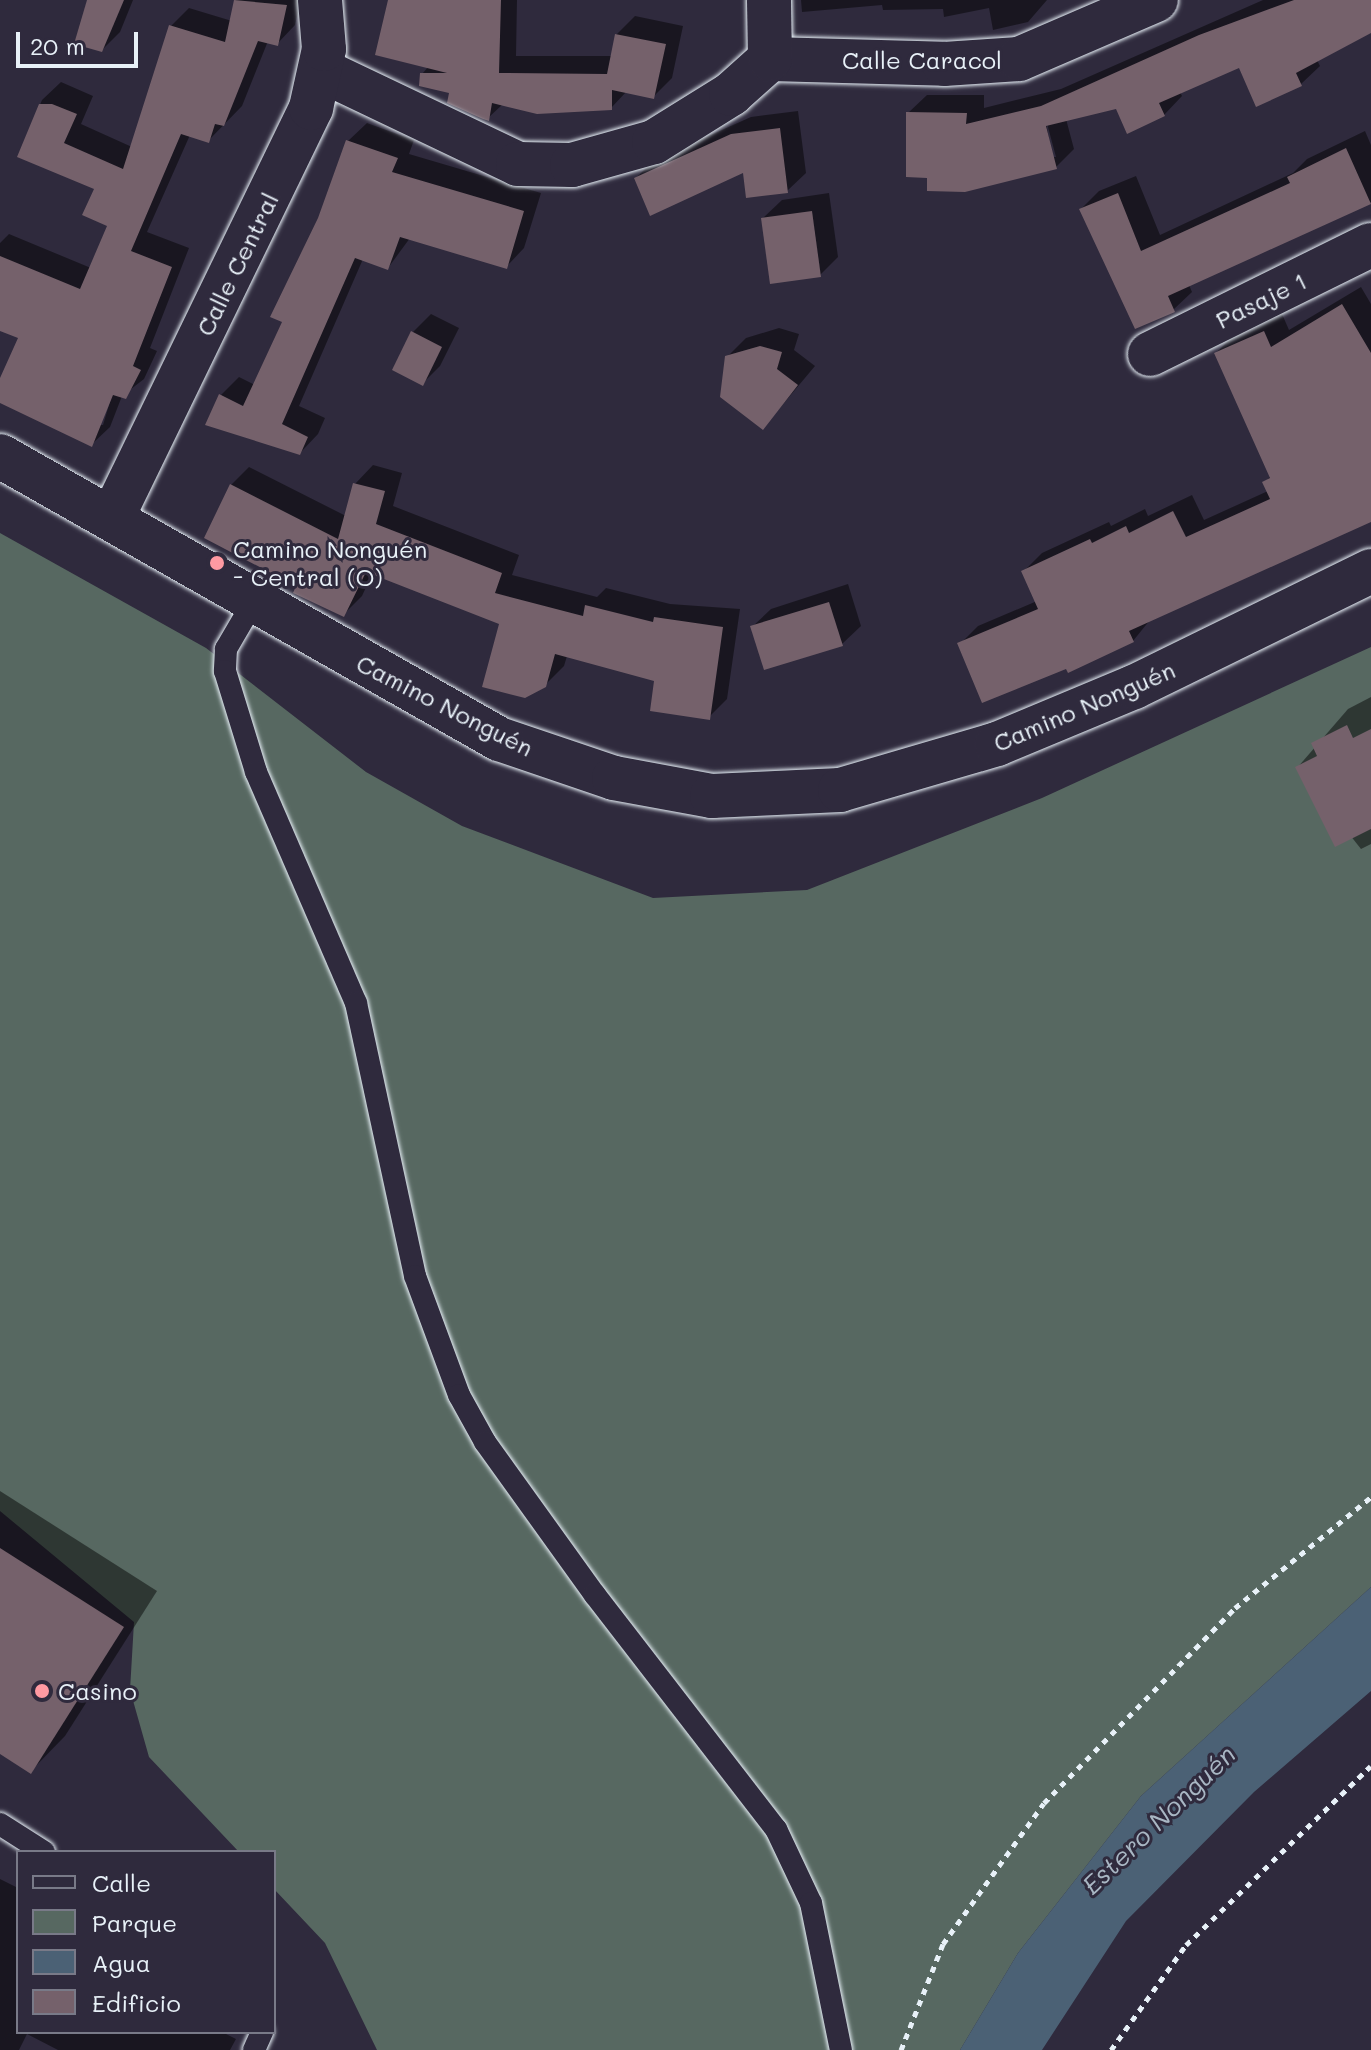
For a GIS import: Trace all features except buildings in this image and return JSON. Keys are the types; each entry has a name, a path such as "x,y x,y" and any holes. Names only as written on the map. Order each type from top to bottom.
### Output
{"street":[{"name":"Calle Central","path":"112,518 301,131 321,70 320,0"},
{"path":"321,70 518,164 551,168 654,142 698,119 770,59 769,0"},
{"name":"Calle Caracol","path":"770,59 944,64 1019,59 1156,0"},
{"name":"Pasaje 1","path":"1150,354 1371,245"},
{"name":"Camino Nonguén","path":"0,456 441,709 560,763 668,790 756,797 854,787 997,744 1134,687 1371,571"}],"lane":[{"path":"254,601 226,649 225,671 256,772 356,1003 415,1276 459,1395 485,1442 595,1595 776,1829 811,1903 841,2050"},
{"path":"0,1824 41,1850"}],"path":[{"path":"901,2050 943,1944 1044,1803 1235,1608 1371,1497"},
{"path":"1111,2050 1186,1945 1371,1766"}],"green space":[{"path":"0,533 206,648 366,772 462,826 653,898 807,890 1042,798 1371,647 1371,1587 1141,1796 1018,1953 960,2050 377,2050 325,1943 276,1891 276,1850 237,1850 149,1757 130,1690 134,1622 0,1511"}],"water":[{"name":"Estero Nonguén","path":"1371,1587 1371,1691 1254,1792 1126,1921 1042,2050 960,2050 1018,1953 1141,1796"}],"place":[{"name":"Camino Nonguén - Central (O)","path":"217,563"},
{"name":"Casino","path":"42,1691"}]}
